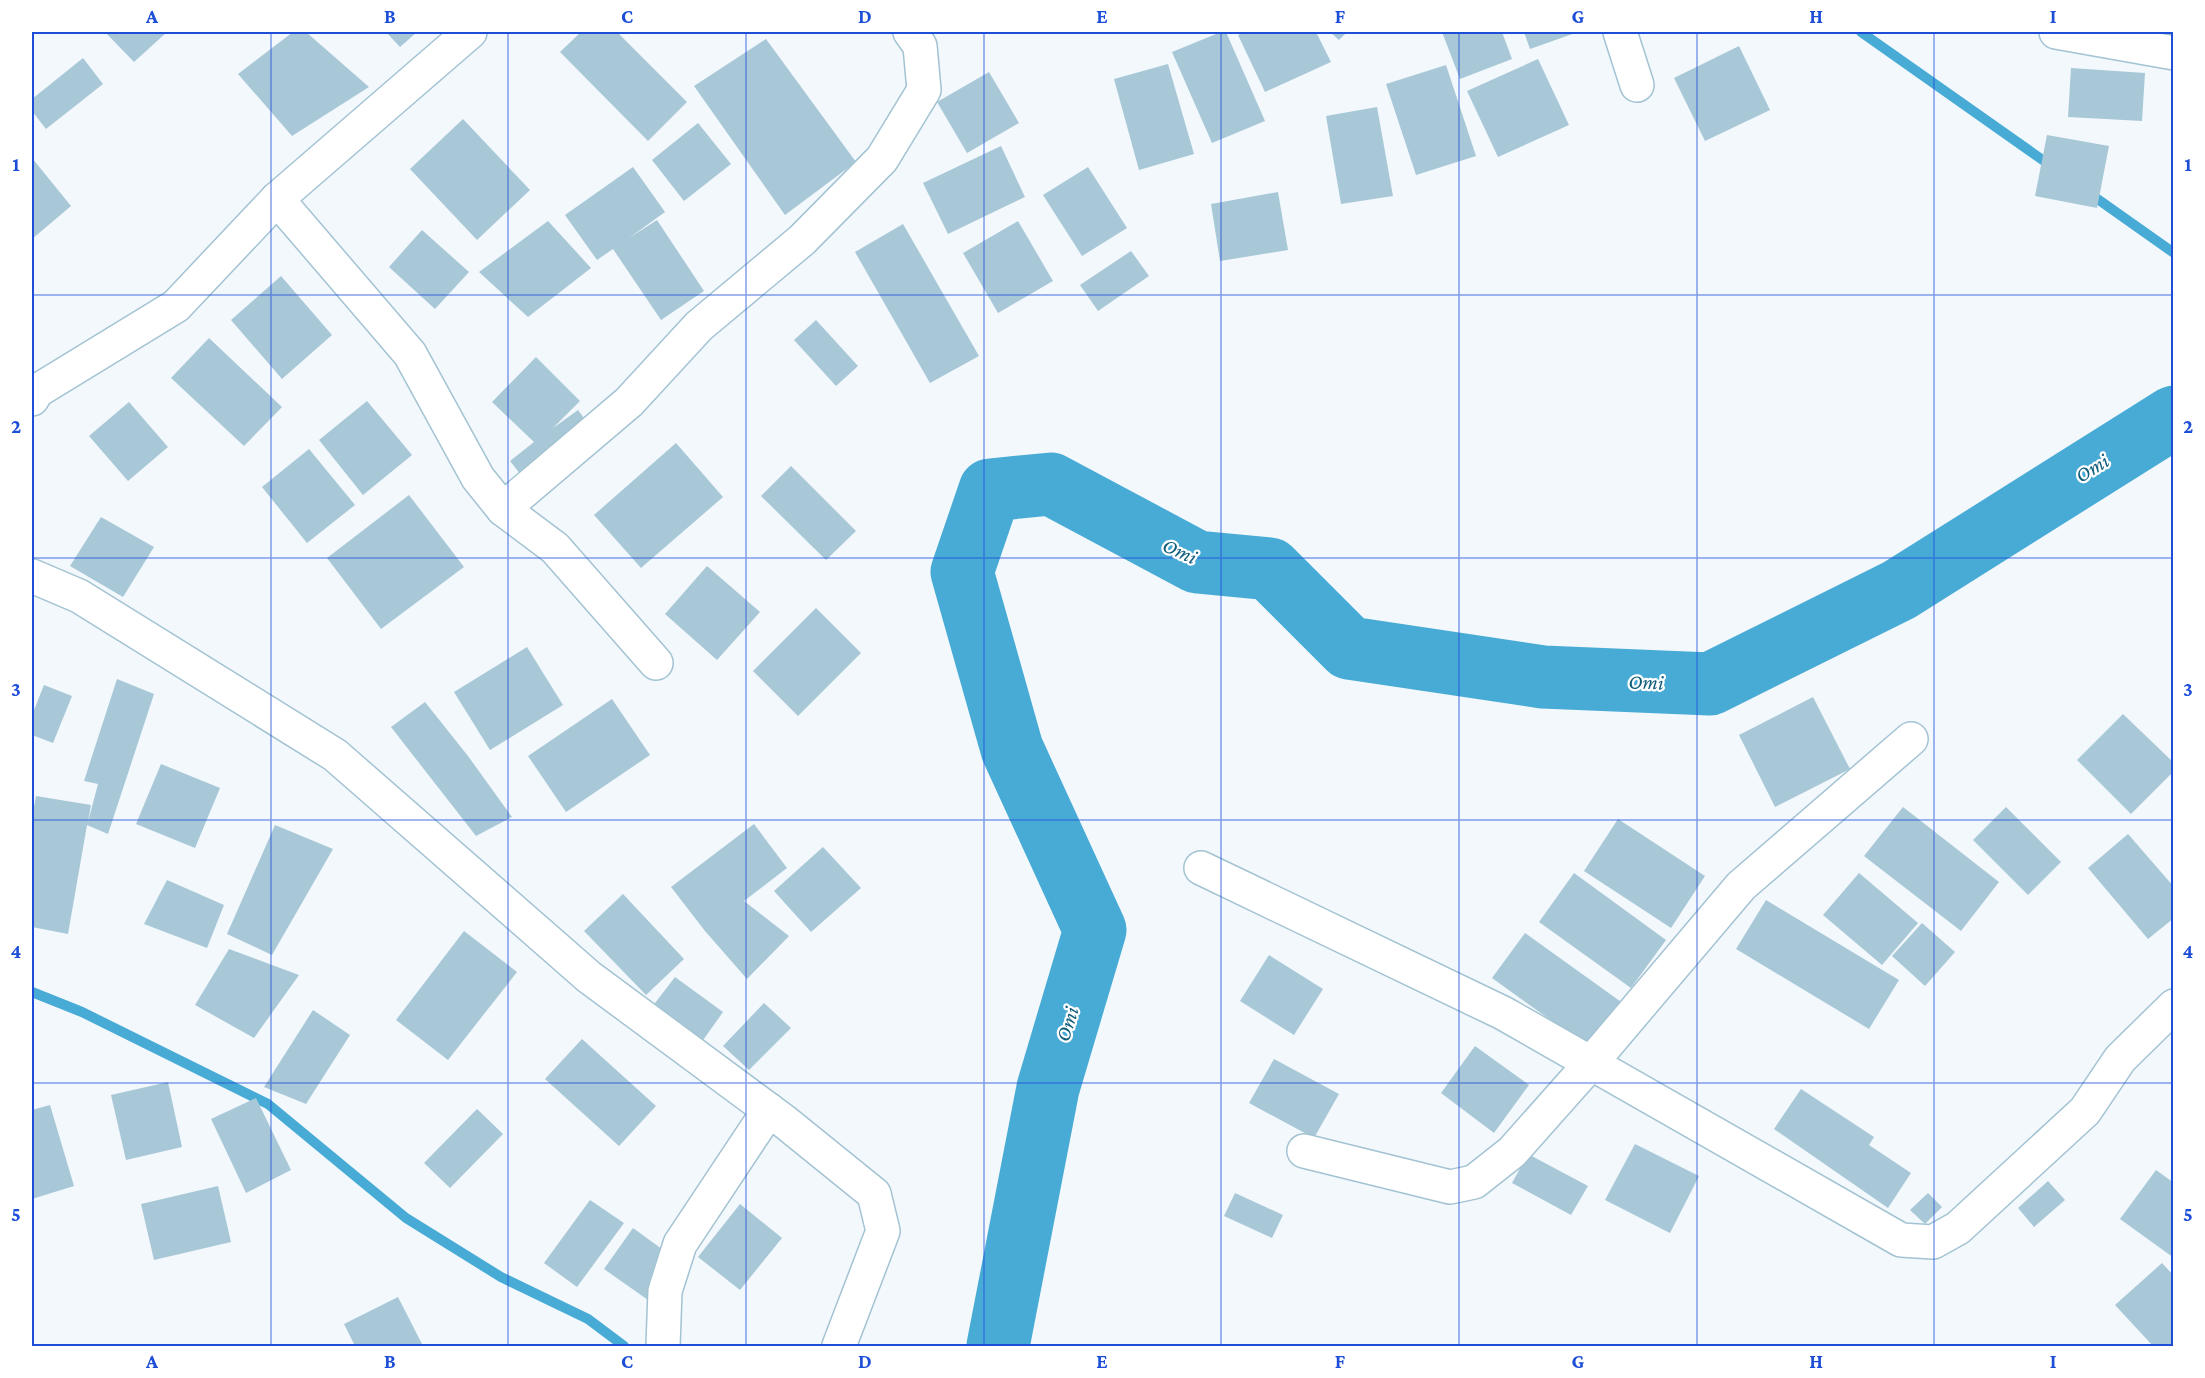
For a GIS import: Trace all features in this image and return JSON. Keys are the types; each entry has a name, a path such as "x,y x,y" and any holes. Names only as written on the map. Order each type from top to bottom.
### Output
{"street":[{"path":"32,399 37,391 176,306 277,199 470,32"},
{"path":"503,509 629,402 699,326 802,240 882,159 924,90 920,46 910,32"},
{"path":"1620,32 1637,85"},
{"path":"2056,32 2174,53"},
{"path":"277,199 410,354 478,478 503,509 555,548 656,663"},
{"path":"32,576 79,596 335,755 589,977 769,1110 874,1194 883,1231 839,1347"},
{"path":"1304,1151 1450,1187 1474,1182 1512,1152 1740,886 1911,738"},
{"path":"1201,868 1503,1013 1902,1240 1933,1242 1958,1228 2085,1111 2120,1059 2173,1006"},
{"path":"663,1347 665,1291 680,1244 769,1110"}],"building":[{"path":"105,32 167,32 134,62"},
{"path":"293,32 306,32 369,87 292,136 238,74"},
{"path":"386,32 417,32 400,47"},
{"path":"581,32 617,32 687,102 648,141 560,52"},
{"path":"1226,32 1265,121 1212,143 1172,52"},
{"path":"1245,32 1316,32 1331,62 1265,92 1238,35"},
{"path":"1330,32 1347,32 1339,40"},
{"path":"1442,32 1502,32 1512,59 1460,79"},
{"path":"1524,32 1578,32 1530,49"},
{"path":"766,39 856,162 785,215 694,86"},
{"path":"1739,46 1770,110 1705,141 1674,78"},
{"path":"83,58 103,84 46,129 32,111 32,99"},
{"path":"1538,59 1569,125 1498,157 1467,91"},
{"path":"1168,64 1194,154 1139,170 1114,79"},
{"path":"1446,65 1476,156 1416,175 1386,84"},
{"path":"2071,68 2145,73 2142,121 2068,117"},
{"path":"989,72 1019,123 967,153 937,102"},
{"path":"1377,107 1393,196 1341,204 1326,116"},
{"path":"463,119 530,190 477,240 410,169"},
{"path":"698,123 731,164 684,201 652,160"},
{"path":"2047,135 2109,146 2097,208 2035,196"},
{"path":"1001,146 1025,197 948,234 923,183"},
{"path":"32,158 71,206 32,239"},
{"path":"633,167 665,212 629,238 657,220 704,291 661,320 613,249 597,260 565,215"},
{"path":"1088,167 1127,228 1082,256 1043,195"},
{"path":"1278,192 1288,250 1220,261 1211,204"},
{"path":"548,221 591,268 528,317 479,272"},
{"path":"1018,221 1053,281 998,313 963,253"},
{"path":"903,224 979,356 930,383 855,252"},
{"path":"422,230 469,272 435,309 389,267"},
{"path":"1131,251 1149,276 1098,311 1080,285"},
{"path":"281,276 332,335 282,379 231,320"},
{"path":"816,320 858,366 836,386 794,340"},
{"path":"209,338 282,407 244,446 171,378"},
{"path":"536,357 580,401 553,428 578,410 596,434 529,485 510,461 534,442 492,402"},
{"path":"367,401 412,455 363,495 319,440"},
{"path":"129,402 168,447 128,481 89,436"},
{"path":"676,443 723,497 641,568 594,515"},
{"path":"309,449 355,505 307,543 262,487"},
{"path":"791,466 856,531 826,560 761,496"},
{"path":"409,495 464,567 381,629 327,558"},
{"path":"101,517 154,547 123,597 70,566"},
{"path":"707,566 760,612 717,660 665,614"},
{"path":"816,608 861,653 798,716 753,671"},
{"path":"527,647 563,705 490,750 454,692"},
{"path":"117,679 154,694 108,834 87,825 68,934 32,927 32,818 36,796 91,805 88,822 98,784 84,781"},
{"path":"44,685 72,696 53,743 32,735 32,715"},
{"path":"1813,697 1850,769 1775,807 1739,735"},
{"path":"612,699 650,755 566,812 528,756"},
{"path":"425,702 512,817 476,836 391,727"},
{"path":"2123,714 2174,763 2174,771 2131,814 2077,760"},
{"path":"161,764 220,788 195,848 136,824"},
{"path":"1903,807 1999,882 1961,931 1864,856"},
{"path":"2006,807 2061,862 2028,895 1973,840"},
{"path":"1618,819 1705,876 1671,928 1584,871"},
{"path":"754,824 787,868 744,901 789,936 747,979 705,931 671,887"},
{"path":"275,825 333,849 272,955 227,934"},
{"path":"2128,834 2174,887 2174,918 2148,939 2088,868"},
{"path":"823,847 861,888 811,932 774,891"},
{"path":"1574,873 1666,940 1631,988 1539,922"},
{"path":"1859,873 1918,923 1882,965 1823,915"},
{"path":"167,880 224,905 207,948 144,924"},
{"path":"623,894 684,959 646,995 584,931"},
{"path":"1766,900 1899,980 1869,1029 1736,949"},
{"path":"1922,923 1955,952 1925,986 1892,956"},
{"path":"464,931 517,972 448,1060 396,1020"},
{"path":"1525,933 1624,1004 1591,1049 1492,978"},
{"path":"229,949 299,975 254,1038 195,1005"},
{"path":"1269,955 1323,989 1294,1035 1240,1001"},
{"path":"675,977 723,1012 701,1043 652,1007"},
{"path":"764,1003 791,1028 749,1070 723,1046"},
{"path":"313,1010 350,1035 306,1104 264,1087"},
{"path":"582,1039 656,1106 619,1146 545,1079"},
{"path":"1475,1046 1529,1085 1494,1133 1441,1093"},
{"path":"1274,1059 1339,1094 1314,1138 1249,1103"},
{"path":"168,1082 182,1147 126,1160 111,1095"},
{"path":"1801,1089 1874,1137 1869,1145 1911,1173 1888,1208 1774,1129"},
{"path":"256,1098 291,1170 246,1193 211,1119"},
{"path":"50,1105 74,1186 32,1199 32,1110"},
{"path":"477,1109 503,1134 450,1188 424,1163"},
{"path":"1635,1144 1699,1176 1670,1233 1605,1200"},
{"path":"1528,1154 1588,1186 1571,1215 1512,1183"},
{"path":"2156,1170 2174,1183 2174,1258 2120,1219"},
{"path":"2048,1181 2065,1200 2034,1227 2018,1208"},
{"path":"218,1186 231,1242 154,1260 141,1204"},
{"path":"1235,1193 1283,1215 1272,1238 1224,1216"},
{"path":"1928,1193 1942,1207 1925,1224 1910,1210"},
{"path":"590,1200 624,1223 577,1287 544,1263"},
{"path":"740,1204 782,1238 740,1290 698,1257"},
{"path":"633,1228 677,1260 648,1300 604,1269"},
{"path":"2162,1263 2174,1276 2174,1342 2169,1346 2153,1346 2115,1305"},
{"path":"398,1297 423,1346 355,1346 344,1324"}],"waterway":[{"path":"1861,32 2054,168"},
{"path":"2089,193 2174,253"},
{"name":"Omi","path":"998,1346 1048,1088 1095,930 1012,749 962,572 990,490 1051,484 1197,562 1270,569 1349,648 1543,677 1710,684 1899,590 2174,417"},
{"path":"32,992 82,1012 268,1104 406,1218 501,1277 588,1319 624,1346"}]}
